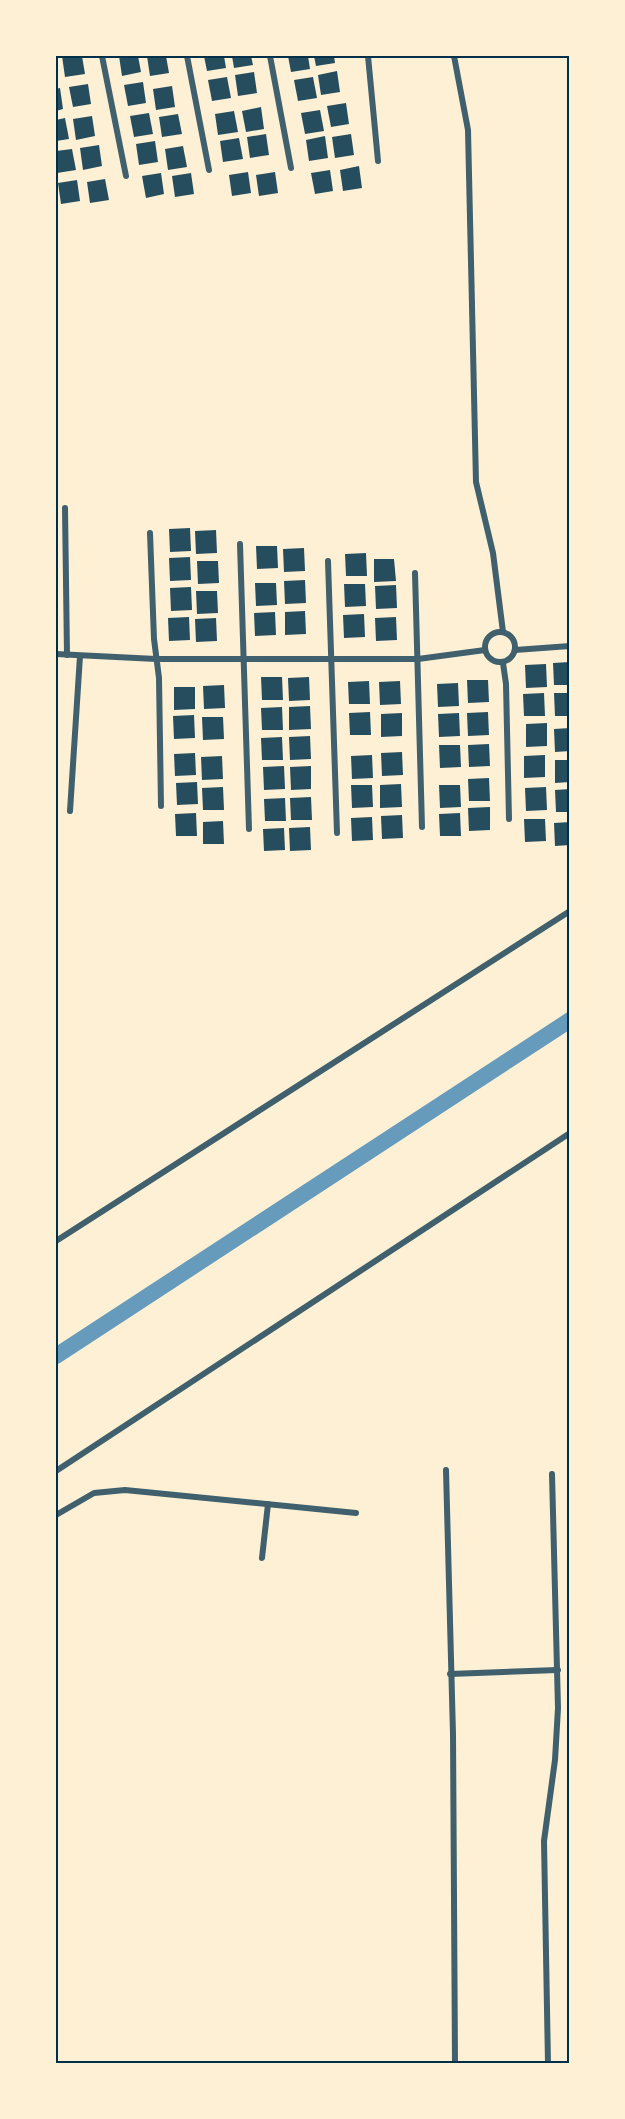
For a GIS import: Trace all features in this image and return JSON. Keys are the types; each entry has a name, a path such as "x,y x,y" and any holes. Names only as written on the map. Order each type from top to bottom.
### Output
{"street":[{"path":"102,56 126,176"},
{"path":"187,56 209,170"},
{"path":"270,56 291,168"},
{"path":"368,56 378,161"},
{"path":"454,56 468,129 476,482 493,553 503,632"},
{"path":"65,508 67,655"},
{"path":"150,533 156,659 159,678 161,806"},
{"path":"240,544 249,830"},
{"path":"328,561 338,833"},
{"path":"415,573 422,827"},
{"path":"497,632 503,632 513,639 515,650 513,656 503,663 491,660 485,650 487,639 497,632"},
{"path":"515,650 570,646"},
{"path":"56,654 156,659 331,660 418,659 485,650"},
{"path":"70,811 80,656"},
{"path":"503,663 506,684 509,819"},
{"path":"56,1241 570,911"},
{"path":"56,1471 570,1133"},
{"path":"446,1470 455,1872 455,2064"},
{"path":"548,2064 544,1841 557,1739 558,1670 552,1474"},
{"path":"56,1515 83,1498 104,1491 125,1490 356,1514"},
{"path":"262,1558 268,1504"},
{"path":"450,1674 558,1670"}],"building":[{"path":"62,56 82,56 85,74 65,77"},
{"path":"119,56 138,56 141,72 122,76"},
{"path":"147,56 166,56 169,73 150,76"},
{"path":"204,56 224,56 226,68 207,71"},
{"path":"232,56 251,56 253,65 234,68"},
{"path":"288,56 308,56 310,69 291,72"},
{"path":"314,56 334,56 335,63 316,66"},
{"path":"337,71 340,92 321,95 318,75"},
{"path":"254,72 257,93 238,96 235,75"},
{"path":"227,77 231,98 212,101 208,80"},
{"path":"313,77 317,98 298,101 294,80"},
{"path":"143,82 146,103 128,106 124,85"},
{"path":"88,84 91,104 73,107 69,87"},
{"path":"172,86 175,107 156,110 153,89"},
{"path":"60,88 63,109 56,111 56,89"},
{"path":"346,103 349,124 331,127 327,106"},
{"path":"261,107 264,129 246,132 242,111"},
{"path":"320,110 324,131 305,134 301,113"},
{"path":"234,111 238,132 218,135 215,114"},
{"path":"149,113 153,134 134,137 130,116"},
{"path":"178,114 182,134 162,137 159,117"},
{"path":"92,116 95,136 76,140 73,119"},
{"path":"65,118 69,139 56,141 56,120"},
{"path":"266,134 269,155 250,158 247,137"},
{"path":"351,134 354,155 335,158 332,137"},
{"path":"325,136 328,158 309,161 306,140"},
{"path":"239,138 243,159 223,162 220,141"},
{"path":"155,141 158,162 139,165 136,144"},
{"path":"99,145 102,166 83,170 80,148"},
{"path":"183,146 187,167 168,170 165,149"},
{"path":"72,149 76,170 57,173 56,151"},
{"path":"359,166 362,188 343,191 340,170"},
{"path":"330,170 333,191 315,194 311,173"},
{"path":"248,172 251,193 232,196 229,175"},
{"path":"275,172 278,193 259,196 256,175"},
{"path":"161,173 164,194 146,198 142,176"},
{"path":"191,173 194,194 175,197 172,176"},
{"path":"105,179 109,200 90,203 87,182"},
{"path":"77,180 80,201 61,204 58,183"},
{"path":"190,528 191,551 170,552 169,529"},
{"path":"216,530 217,553 196,554 195,531"},
{"path":"256,546 277,546 278,568 257,569"},
{"path":"304,548 305,571 284,572 283,549"},
{"path":"366,553 367,576 346,576 345,554"},
{"path":"190,557 191,580 170,581 169,558"},
{"path":"374,559 394,559 396,581 374,582"},
{"path":"197,561 218,561 219,583 198,584"},
{"path":"305,580 306,603 285,604 284,581"},
{"path":"255,583 276,583 277,605 256,606"},
{"path":"344,584 365,584 366,606 345,607"},
{"path":"396,585 397,608 376,609 375,586"},
{"path":"191,587 192,610 171,611 170,588"},
{"path":"196,591 217,591 218,613 197,614"},
{"path":"305,611 306,634 285,635 285,612"},
{"path":"275,612 276,635 255,636 254,613"},
{"path":"364,614 365,637 344,638 343,615"},
{"path":"189,617 190,640 169,641 168,618"},
{"path":"396,617 397,640 376,641 375,618"},
{"path":"216,618 217,641 196,642 195,619"},
{"path":"570,662 570,685 554,685 553,663"},
{"path":"546,664 547,687 526,688 525,665"},
{"path":"261,677 282,677 283,700 262,700"},
{"path":"309,677 310,700 289,701 288,678"},
{"path":"467,680 488,680 489,702 468,703"},
{"path":"369,681 370,704 349,704 348,682"},
{"path":"400,681 401,704 380,705 379,682"},
{"path":"458,683 459,706 438,707 437,684"},
{"path":"224,685 225,708 204,709 203,686"},
{"path":"174,687 195,687 195,709 174,710"},
{"path":"544,693 545,716 524,716 523,694"},
{"path":"554,693 570,693 570,716 555,716"},
{"path":"310,706 311,729 289,730 289,707"},
{"path":"282,707 283,730 262,730 261,708"},
{"path":"370,712 371,735 350,735 349,713"},
{"path":"488,712 489,735 468,736 467,713"},
{"path":"402,713 402,736 381,737 381,714"},
{"path":"459,713 460,736 439,737 438,714"},
{"path":"194,715 195,738 174,739 173,716"},
{"path":"202,717 223,717 224,739 203,740"},
{"path":"547,723 547,746 526,747 526,724"},
{"path":"570,728 570,751 555,752 554,729"},
{"path":"310,736 311,759 290,760 289,737"},
{"path":"282,737 283,760 262,760 261,738"},
{"path":"489,744 490,766 469,767 468,745"},
{"path":"439,745 460,745 461,767 440,768"},
{"path":"402,752 403,775 382,776 381,753"},
{"path":"195,753 196,775 175,776 174,754"},
{"path":"372,755 373,778 352,779 351,756"},
{"path":"545,755 545,777 524,778 524,756"},
{"path":"222,756 223,779 202,780 201,757"},
{"path":"555,760 570,760 570,782 555,783"},
{"path":"284,766 285,789 264,790 263,767"},
{"path":"311,766 311,789 291,790 290,767"},
{"path":"489,778 490,801 469,801 468,779"},
{"path":"197,782 198,804 177,805 176,783"},
{"path":"401,784 402,807 380,808 380,785"},
{"path":"351,785 372,785 373,807 352,808"},
{"path":"439,785 460,785 461,807 440,808"},
{"path":"223,787 224,810 203,810 202,788"},
{"path":"546,787 547,810 526,811 525,788"},
{"path":"570,789 570,812 556,812 555,790"},
{"path":"311,797 312,820 291,820 290,798"},
{"path":"285,798 286,821 265,821 264,799"},
{"path":"490,807 490,830 469,831 468,808"},
{"path":"196,813 197,836 176,836 175,814"},
{"path":"460,813 461,836 440,836 439,814"},
{"path":"402,815 403,838 382,839 381,816"},
{"path":"372,817 373,840 352,841 351,818"},
{"path":"524,819 545,819 546,841 525,842"},
{"path":"223,821 224,844 203,844 203,822"},
{"path":"570,822 570,845 555,846 554,823"},
{"path":"310,827 311,850 290,851 289,828"},
{"path":"284,828 285,850 264,851 263,829"}],"waterway":[{"path":"56,1356 570,1020"}]}
